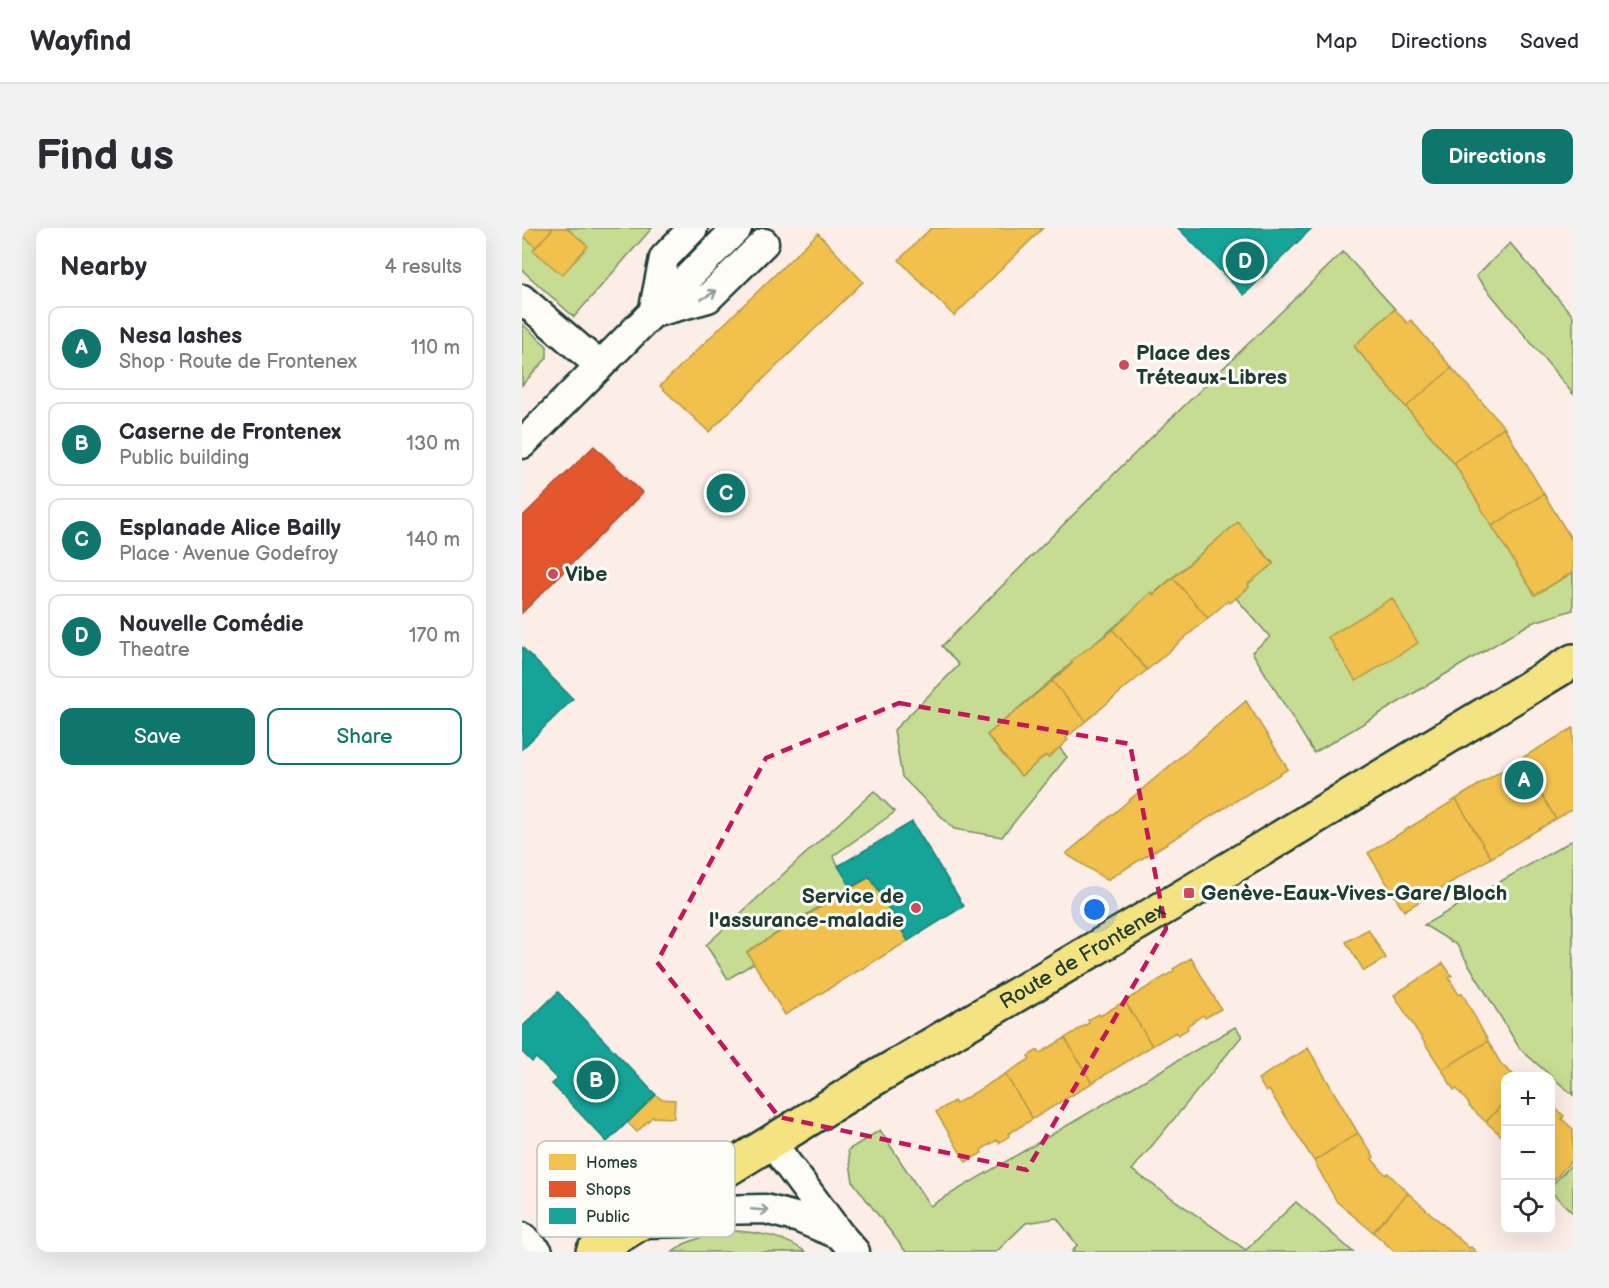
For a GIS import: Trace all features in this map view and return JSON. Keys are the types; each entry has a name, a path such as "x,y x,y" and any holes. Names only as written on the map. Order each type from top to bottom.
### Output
{"main road":[{"name":"Route de Frontenex","path":"735,1164 1573,661"},
{"name":"Route de Frontenex","path":"593,1252 617,1237"}],"street":[{"path":"653,313 664,258 693,228"},
{"path":"522,444 737,228"},
{"path":"653,313 708,298 764,243"},
{"path":"522,299 600,366"},
{"path":"771,1142 848,1244"},
{"path":"735,1210 765,1209 800,1218 848,1244"},
{"path":"522,1236 538,1252"}],"highlighted area":[{"path":"899,703 1130,744 1166,929 1027,1170 779,1117 657,962 766,758"}],"green space":[{"path":"522,228 652,228 574,317 522,270"},
{"path":"1510,243 1573,316 1573,394 1476,276"},
{"path":"1343,252 1395,309 1354,346 1454,463 1535,595 1573,572 1573,610 1531,623 1314,753 1252,652 1270,637 1236,598 1249,587 1248,584 1273,563 1237,523 987,735 1021,776 1059,747 1067,757 1002,837 954,829 902,777 894,730 959,665 942,646 1123,465"},
{"path":"522,324 547,346 547,358 522,385"},
{"path":"874,791 895,812 833,856 851,887 747,952 754,963 728,979 706,945"},
{"path":"1573,840 1573,1095 1555,1079 1555,1072 1546,1072 1520,1049 1457,945 1424,925"},
{"path":"1235,1027 1242,1036 1132,1170 1246,1250 1296,1202 1353,1252 1072,1252 1077,1245 1057,1218 1026,1223 996,1252 906,1252 853,1182 848,1150 880,1130 930,1206"},
{"path":"1573,1163 1573,1213 1555,1196 1555,1182"},
{"path":"735,1231 776,1237 806,1252 673,1252 684,1244 702,1237 735,1237"}],"building: Homes":[{"path":"528,228 553,228 536,247 522,235"},
{"path":"553,228 567,228 588,246 562,275 533,250"},
{"path":"931,228 1043,228 954,316 899,260"},
{"path":"818,233 863,282 709,432 660,386"},
{"path":"1395,309 1407,323 1411,320 1452,368 1406,407 1354,346"},
{"path":"1452,368 1504,427 1454,463 1406,407"},
{"path":"1504,427 1544,494 1492,526 1454,463"},
{"path":"1544,494 1573,542 1573,572 1535,595 1492,526"},
{"path":"1238,522 1273,564 1248,584 1249,587 1230,603 1228,601 1208,618 1173,578"},
{"path":"1173,578 1208,618 1147,670 1113,630 1151,592 1153,595"},
{"path":"1392,598 1418,643 1356,681 1328,637"},
{"path":"1113,630 1147,670 1086,721 1052,681 1073,663 1071,661"},
{"path":"1052,681 1086,721 1048,758 1046,755 1021,776 987,735"},
{"path":"1246,701 1288,769 1107,880 1066,854"},
{"path":"1573,728 1573,809 1556,819 1520,759"},
{"path":"1520,759 1556,819 1491,858 1456,799"},
{"path":"1456,799 1491,858 1404,911 1368,853"},
{"path":"870,877 908,941 785,1015 747,952"},
{"path":"1368,929 1386,958 1364,971 1346,942"},
{"path":"1191,958 1221,1009 1205,1018 1203,1015 1187,1026 1188,1029 1178,1035 1176,1032 1152,1046 1125,1001"},
{"path":"1443,963 1452,976 1449,978 1459,995 1462,993 1488,1041 1442,1070 1394,995"},
{"path":"1125,1001 1152,1046 1092,1083 1065,1038 1089,1023 1088,1020 1099,1014 1100,1016"},
{"path":"1065,1038 1092,1083 1033,1119 1005,1074 1030,1059 1028,1056 1038,1050 1040,1053"},
{"path":"1488,1041 1501,1064 1510,1072 1501,1072 1501,1106 1486,1122 1469,1106 1456,1088 1454,1090 1442,1070"},
{"path":"1308,1048 1358,1133 1314,1161 1269,1090 1266,1092 1258,1079"},
{"path":"1005,1074 1033,1119 1008,1134 1009,1136 999,1143 997,1140 981,1150 982,1153 966,1162 936,1112 954,1101 956,1104"},
{"path":"656,1095 661,1099 675,1100 674,1118 652,1117 637,1132 628,1123"},
{"path":"1501,1106 1501,1136 1486,1122"},
{"path":"1555,1108 1573,1129 1573,1159 1555,1179"},
{"path":"1358,1133 1374,1157 1372,1159 1386,1175 1388,1173 1408,1193 1373,1232 1337,1202 1314,1161"},
{"path":"1408,1193 1476,1252 1395,1252 1373,1232"}],"building: Shops":[{"path":"594,446 643,493 522,613 522,517"}],"building: Public":[{"path":"1178,228 1312,228 1244,295"},
{"path":"522,647 573,699 522,749"},
{"path":"912,822 964,906 908,941 870,877 851,887 838,866"},
{"path":"558,992 656,1095 606,1141 552,1084 557,1079 536,1058 532,1062 522,1052 522,1027"}],"place":[{"name":"Nouvelle Comédie","path":"1245,261"},
{"name":"Place des Tréteaux-Libres","path":"1124,365"},
{"name":"Esplanade Alice Bailly","path":"726,493"},
{"name":"Vibe","path":"553,574"},
{"name":"Nesa lashes","path":"1524,780"},
{"name":"Genève-Eaux-Vives-Gare/Bloch","path":"1189,893"},
{"name":"Service de l'assurance-maladie","path":"916,908"},
{"name":"Caserne de Frontenex","path":"596,1080"}]}
